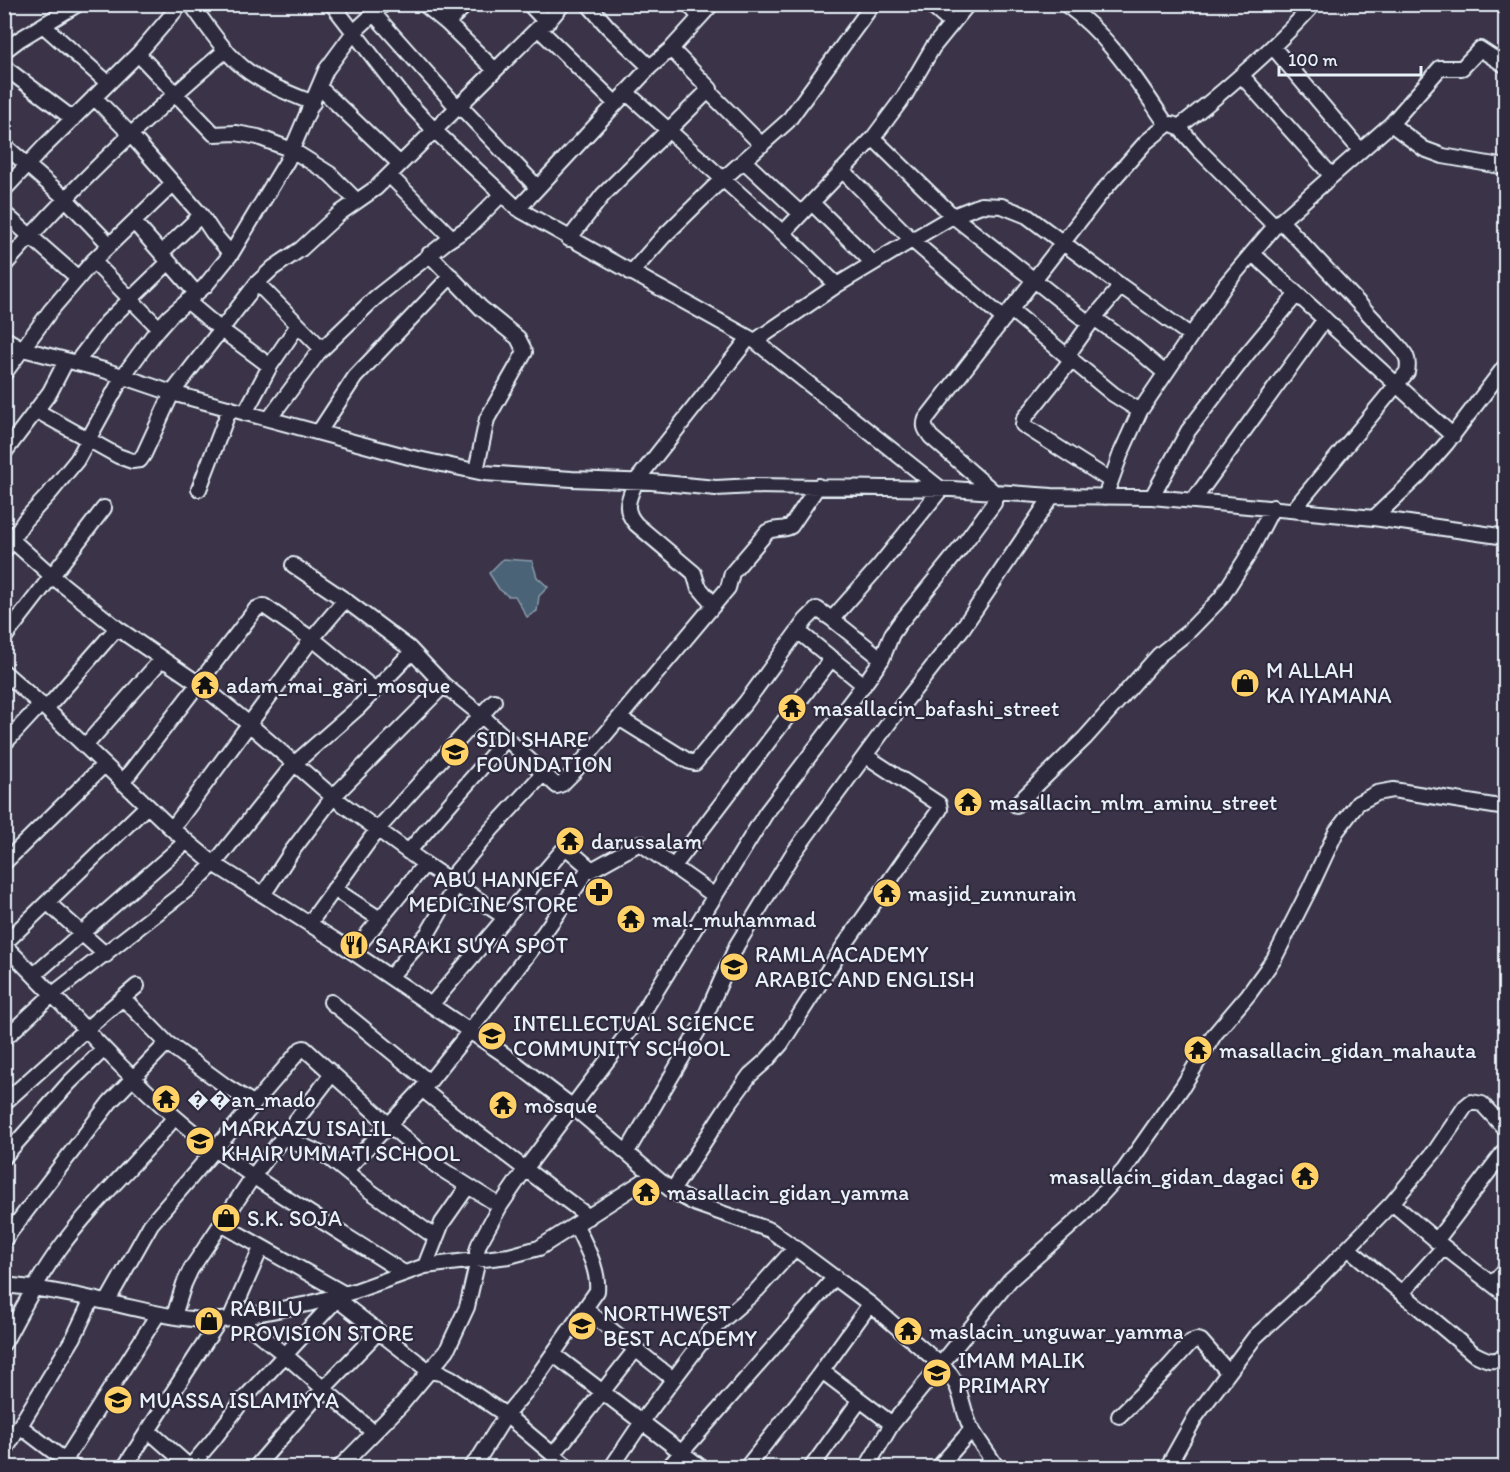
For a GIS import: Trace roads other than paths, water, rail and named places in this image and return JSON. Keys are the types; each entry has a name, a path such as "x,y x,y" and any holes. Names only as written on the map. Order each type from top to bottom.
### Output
{"street":[{"path":"4,51 78,4"},
{"path":"4,190 138,54 181,4"},
{"path":"191,4 226,50 247,70 270,85 313,103"},
{"path":"332,4 406,100 434,130 518,209 752,340 941,489"},
{"path":"424,4 495,70"},
{"path":"447,23 467,4"},
{"path":"529,4 543,26 615,103"},
{"path":"37,411 118,456 132,461 140,460 172,393 257,283 389,175 564,4"},
{"path":"588,4 608,27 650,67"},
{"path":"688,4 700,17"},
{"path":"518,209 615,103 671,49 712,4"},
{"path":"631,273 663,237 788,121 873,4"},
{"path":"929,4 952,24"},
{"path":"783,234 873,138 905,95 933,47 968,4"},
{"path":"1072,7 1090,23 1125,63 1173,126 1278,224 1406,354 1409,362 1407,372 1294,509"},
{"path":"339,1467 401,1405 447,1350 467,1307 478,1260 479,1244 501,1206 526,1168 640,1017 766,813 864,686 882,659 892,634 994,503 994,492 932,436 924,425 926,419 1102,192 1146,142 1157,131 1173,126 1242,76 1273,47 1307,7"},
{"path":"506,918 425,864 333,797 199,684 117,628 9,538 76,460 123,376 159,328 212,278 231,254 270,192 292,150 326,70 354,32 379,9 458,106 537,187"},
{"path":"44,26 108,83"},
{"path":"1273,47 1360,150"},
{"path":"671,49 710,89 711,94 762,145"},
{"path":"1105,497 1140,411 1226,284 1278,224 1391,124 1440,68 1462,68 1480,49 1506,66"},
{"path":"4,266 65,198 175,93 226,50"},
{"path":"138,54 214,134 236,133 258,137 292,150 330,174 357,201"},
{"path":"4,67 73,119"},
{"path":"1242,76 1331,175"},
{"path":"319,87 400,164"},
{"path":"568,238 603,195 667,129 710,89"},
{"path":"626,92 837,285"},
{"path":"94,97 131,135 201,215 231,254"},
{"path":"1391,124 1424,149 1443,156 1506,167"},
{"path":"873,138 953,216 1092,321 1132,345 1165,372"},
{"path":"4,145 65,198 110,245"},
{"path":"744,161 801,214"},
{"path":"842,170 912,240 1008,314 1070,358 1113,394 1140,411"},
{"path":"389,175 452,238"},
{"path":"4,374 51,310 93,261 173,184"},
{"path":"269,419 303,370 322,348 375,298 429,254 469,227 502,194"},
{"path":"812,203 873,263"},
{"path":"714,605 698,586 694,573 628,516 627,504 636,482 752,340 837,285 953,216 981,205 1002,206 1027,216 1120,286 1190,334"},
{"path":"4,213 78,278"},
{"path":"4,453 71,362 201,215"},
{"path":"134,222 165,258 191,297 220,329 270,366"},
{"path":"1252,253 1453,436"},
{"path":"429,254 481,308 518,338 525,352 487,419 476,471"},
{"path":"93,261 159,328"},
{"path":"319,432 355,377 451,276"},
{"path":"257,283 322,348"},
{"path":"1111,481 1023,425 1024,419 1070,358 1092,321 1120,286"},
{"path":"1152,497 1188,431 1247,354 1298,294"},
{"path":"1193,501 1325,319"},
{"path":"245,412 270,366 298,325"},
{"path":"4,338 23,349 123,376 172,393 410,457 476,471 716,488 818,486 941,489 1052,496 1152,497 1374,518 1506,537"},
{"path":"1374,518 1419,475 1453,436 1506,365"},
{"path":"199,489 230,408"},
{"path":"293,565 345,600 411,650 444,685 481,715 557,786 562,784 714,605 728,588 732,573 767,532 787,529 791,526 818,486"},
{"path":"832,619 888,556 941,489"},
{"path":"627,1152 702,1024 737,945 792,855 962,630 1052,496"},
{"path":"1016,804 1084,738 1159,655 1188,632 1221,598 1247,557 1273,507"},
{"path":"4,638 104,508"},
{"path":"172,829 311,640 345,600"},
{"path":"122,783 260,606 264,606 319,644 375,690"},
{"path":"619,718 687,761 695,763 746,702 817,609 882,659"},
{"path":"4,744 44,707 117,628"},
{"path":"798,631 864,686"},
{"path":"4,1039 53,994 188,889 214,864 294,764 375,690 411,650"},
{"path":"674,866 832,658"},
{"path":"85,746 162,659"},
{"path":"4,672 172,829 214,864 353,952 502,1053 573,1107 672,1191 696,1204 770,1230 870,1304 898,1330 940,1363 956,1382 972,1430 997,1467"},
{"path":"263,895 292,851 333,797 444,685"},
{"path":"309,924 377,830 494,701"},
{"path":"408,852 506,739"},
{"path":"672,1191 750,1075 781,1044 843,947 940,809 939,804 866,756"},
{"path":"4,863 104,765"},
{"path":"390,977 428,933 453,883 492,829 543,774"},
{"path":"866,1467 892,1424 1010,1280 1082,1216 1124,1170 1183,1086 1214,1035 1248,995 1274,958 1311,888 1336,832 1358,803 1377,793 1393,790 1506,808"},
{"path":"147,806 4,945 104,1049 175,1117 215,1149 404,1274"},
{"path":"34,975 187,841"},
{"path":"346,1170 425,1085 469,1032 541,937 582,877 591,869 640,843 716,896"},
{"path":"431,1005 565,849 568,849 591,869"},
{"path":"353,952 425,864"},
{"path":"334,889 380,919"},
{"path":"48,903 106,955"},
{"path":"4,1103 137,986"},
{"path":"123,998 167,1043 227,1087 254,1103"},
{"path":"331,1002 425,1085 459,1119 589,1217"},
{"path":"4,1240 110,1102 167,1043"},
{"path":"107,1302 151,1224 301,1048 304,1048 438,1167 501,1206"},
{"path":"4,1157 69,1083 104,1049"},
{"path":"174,1316 191,1269 254,1175 332,1074"},
{"path":"1167,1467 1197,1416 1255,1337 1392,1203 1436,1150 1459,1113 1471,1102 1482,1104 1506,1130"},
{"path":"4,1342 33,1288 61,1246 92,1208 150,1148 175,1117"},
{"path":"284,1137 328,1157 370,1191 435,1237"},
{"path":"1402,1293 1440,1244 1506,1149"},
{"path":"4,1285 92,1299 158,1314 228,1319 338,1297 425,1266 509,1256 538,1248 576,1226 652,1175"},
{"path":"425,1266 442,1223 468,1186"},
{"path":"1392,1203 1506,1295"},
{"path":"221,1224 338,1297 378,1332 429,1371 451,1378 506,1414 569,1467"},
{"path":"480,1464 506,1414 532,1384 597,1291 598,1281 576,1226"},
{"path":"124,1467 228,1319 261,1248"},
{"path":"611,1467 709,1332 757,1290 795,1248"},
{"path":"1348,1248 1473,1353 1488,1361 1498,1361 1506,1355"},
{"path":"1492,1284 1506,1269"},
{"path":"668,1467 835,1277"},
{"path":"148,1430 190,1467 243,1400 338,1297"},
{"path":"4,1452 74,1337 92,1299"},
{"path":"746,1467 822,1371 870,1304"},
{"path":"585,1309 673,1379"},
{"path":"21,1426 70,1464 158,1314"},
{"path":"228,1319 284,1354 373,1432"},
{"path":"255,1467 324,1388 378,1332"},
{"path":"1119,1416 1191,1342 1201,1341 1228,1372"},
{"path":"553,1455 636,1349"},
{"path":"553,1354 702,1467"},
{"path":"822,1371 892,1424"},
{"path":"811,1467 860,1400"},
{"path":"938,1467 972,1430"}],"water":[{"path":"503,559 532,561 537,577 548,587 539,596 537,611 527,617 515,596 508,596 499,589 489,573"}],"place":[{"name":"M ALLAH KA IYAMANA","path":"1245,683"},
{"name":"adam_mai_gari_mosque","path":"205,685"},
{"name":"masallacin_bafashi_street","path":"792,708"},
{"name":"SIDI SHARE FOUNDATION","path":"455,752"},
{"name":"masallacin_mlm_aminu_street","path":"968,802"},
{"name":"darussalam","path":"570,841"},
{"name":"ABU HANNEFA MEDICINE STORE","path":"599,892"},
{"name":"masjid_zunnurain","path":"887,893"},
{"name":"mal._muhammad","path":"631,919"},
{"name":"SARAKI SUYA SPOT","path":"354,945"},
{"name":"RAMLA ACADEMY ARABIC AND ENGLISH","path":"734,967"},
{"name":"INTELLECTUAL SCIENCE COMMUNITY SCHOOL","path":"492,1036"},
{"name":"masallacin_gidan_mahauta","path":"1198,1050"},
{"name":"��an_mado","path":"166,1099"},
{"name":"mosque","path":"503,1105"},
{"name":"MARKAZU ISALIL KHAIR UMMATI SCHOOL","path":"200,1141"},
{"name":"masallacin_gidan_dagaci","path":"1305,1176"},
{"name":"masallacin_gidan_yamma","path":"646,1192"},
{"name":"S.K. SOJA","path":"226,1218"},
{"name":"RABILU PROVISION STORE","path":"209,1321"},
{"name":"NORTHWEST BEST ACADEMY","path":"582,1326"},
{"name":"maslacin_unguwar_yamma","path":"908,1331"},
{"name":"IMAM MALIK PRIMARY","path":"937,1373"},
{"name":"MUASSA ISLAMIYYA","path":"118,1400"}]}
